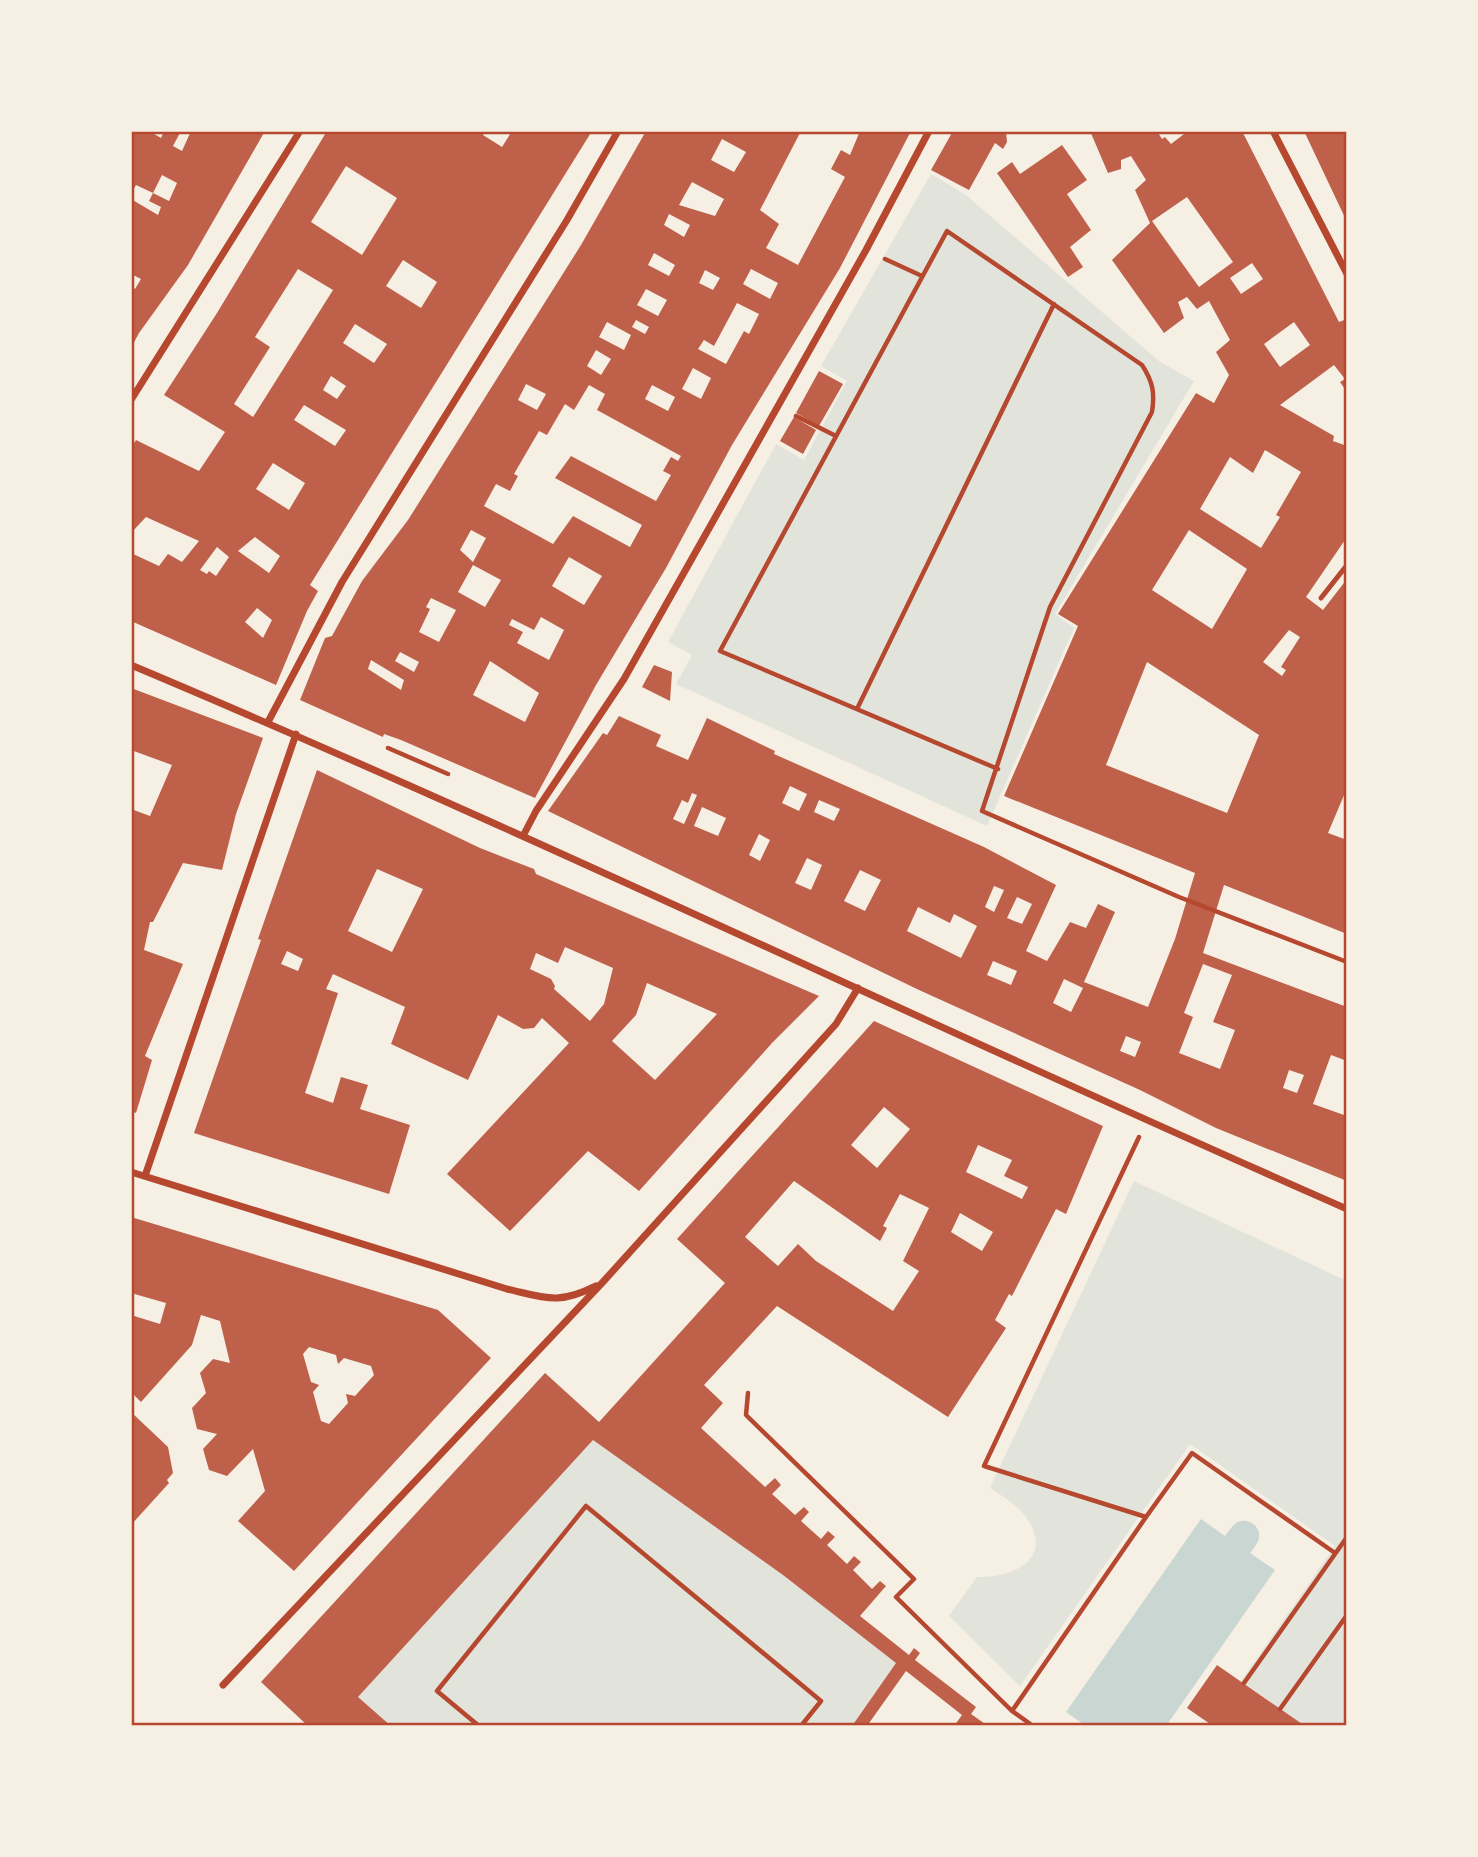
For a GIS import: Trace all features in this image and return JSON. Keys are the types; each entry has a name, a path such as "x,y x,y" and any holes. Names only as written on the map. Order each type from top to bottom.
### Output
{"street":[{"path":"131,400 300,131"},
{"path":"268,722 342,582 568,220 618,131"},
{"path":"523,836 536,811 624,679 866,250 929,131"},
{"path":"1273,131 1347,274"},
{"path":"131,665 296,734 1147,1121 1347,1209"},
{"path":"145,1177 296,734"},
{"path":"223,1685 602,1283 836,1024 858,988"},
{"path":"131,1172 530,1294 564,1299 602,1283"}],"lane":[{"path":"1321,598 1347,565"}],"path":[{"path":"998,769 720,651 947,231 1142,365 1151,379 1155,394 1152,412 1050,607 998,769 982,811 1179,897 1347,962"},
{"path":"866,250 922,276"},
{"path":"857,709 1054,304"},
{"path":"777,406 836,436"},
{"path":"388,748 448,774"},
{"path":"1146,1517 984,1466 1147,1121"},
{"path":"748,1393 746,1415 914,1579 896,1597 1012,1711 1033,1726"},
{"path":"1012,1711 1192,1453 1335,1553"},
{"path":"479,1726 437,1691 586,1506 821,1701 801,1726"},
{"path":"1244,1684 1347,1537"},
{"path":"1280,1709 1347,1615"}],"shaded area":[{"path":"931,174 966,195 1159,361 1194,381 1055,614 1074,628 987,826 676,684 692,655 668,642 776,444 804,460 847,381 821,366"},
{"path":"1134,1181 1347,1281 1347,1726 1305,1726 1241,1681 1335,1546 1190,1444 1020,1686 949,1616 977,1577 1015,1570 1032,1556 1036,1546 1035,1534 1028,1520 1006,1498 990,1488"},
{"path":"593,1440 783,1575 896,1663 852,1726 391,1726 358,1697"},
{"path":"1201,1519 1225,1536 1240,1521 1252,1523 1258,1530 1259,1538 1250,1553 1275,1570 1166,1726 1086,1726 1066,1712"}],"building":[{"path":"131,131 149,131 161,138 164,131 181,131 173,146 182,151 191,131 265,131 188,265 131,348 131,287 135,289 141,279 131,274 131,199 158,215 161,207 149,201 153,193 136,185 131,194","holes":["162,175 177,183 169,201 153,193"]},
{"path":"327,131 486,131 483,135 502,147 512,131 592,131 310,585 318,591 276,685 131,621 131,553 159,566 168,554 182,562 199,541 146,517 131,533 131,448 136,440 199,471 225,432 164,395","holes":["346,166 397,198 362,255 311,222","403,260 437,282 421,308 386,286","298,269 333,290 253,417 234,404 270,347 255,337","355,324 387,344 374,363 343,343","331,376 346,386 337,399 323,390","304,405 346,430 335,446 294,420","273,463 305,483 289,510 256,489","255,537 280,556 269,573 238,551","217,547 229,557 216,576 209,571 207,574 200,570","257,608 272,620 263,638 245,622"]},
{"path":"646,131 801,131 760,210 779,224 766,248 798,265 845,177 831,169 841,150 850,155 860,131 911,131 840,268 732,445 666,568 596,685 535,798 401,740 384,734 383,737 300,700 325,638 332,636 362,581 408,520 581,245","holes":["722,139 746,152 734,172 711,160","692,182 724,199 715,216 679,205","669,214 690,225 684,237 664,225","654,253 675,265 669,276 648,265","751,269 778,283 770,299 743,284","705,270 720,278 713,290 699,283","646,289 667,300 658,316 637,305","737,303 759,314 749,334 744,331 726,364 698,349 704,340 714,346","636,320 649,327 645,334 632,327","607,322 631,335 624,350 599,337","596,350 611,359 601,375 587,366","693,368 711,378 701,399 682,389","526,384 546,394 537,410 518,400","589,385 605,394 597,410 681,456 678,461 671,457 663,471 671,475 656,501 571,456 555,478 642,525 630,547 573,516 553,544 484,506 496,484 510,491 518,476 514,474 539,431 547,435 565,404 574,410","652,385 675,397 668,411 645,399","471,530 486,538 473,562 460,550","569,557 602,576 584,605 552,586","473,565 501,580 485,607 458,592","431,598 456,610 439,642 419,632 430,609 426,607","541,617 564,630 549,660 517,643 523,632 509,625 512,619 534,630","400,652 419,662 414,672 395,661","371,660 404,680 401,690 368,669","490,661 539,693 525,722 473,695"]},
{"path":"953,131 1006,131 1007,142 1003,149 995,143 969,190 931,170"},
{"path":"1090,131 1157,131 1162,139 1165,137 1171,144 1188,131 1242,131 1339,322 1347,319 1347,392 1340,382 1345,379 1334,365 1280,405 1334,436 1333,441 1347,446 1347,537 1306,597 1323,610 1347,579 1347,788 1328,833 1347,840 1347,934 1224,885 1203,953 1347,1007 1347,1061 1331,1055 1313,1104 1344,1115 1347,1109 1347,1181 1216,1128 1140,1090 919,990 548,811 603,733 607,735 619,716 661,735 656,746 688,760 707,718 775,751 774,754 984,847 1056,885 1026,951 1047,961 1070,922 1086,928 1098,904 1115,912 1084,982 1148,1007 1175,939 1195,873 1004,796 1078,626 1058,614 1196,393 1214,403 1229,375 1216,352 1230,340 1209,301 1197,309 1187,297 1178,302 1184,318 1164,333 1112,260 1150,223 1135,190 1146,180 1131,156 1121,160 1121,169 1108,173","holes":["1187,197 1233,262 1199,287 1152,221","1252,263 1263,279 1241,294 1230,278","1294,322 1310,345 1280,367 1264,344","1265,450 1301,472 1276,515 1280,517 1261,548 1200,509 1230,457 1253,473","1189,530 1247,569 1212,629 1152,590","1289,630 1300,637 1281,667 1286,670 1282,676 1263,662","1147,662 1259,735 1227,813 1106,765","790,786 807,794 799,811 782,803","692,793 697,795 684,824 673,819 682,800 688,803","819,800 840,809 834,821 814,812","702,807 726,818 718,836 694,826","759,834 770,840 760,861 749,855","807,858 822,865 811,890 795,883","860,870 881,880 865,911 844,901","994,886 1004,890 994,912 985,907","1017,897 1032,904 1022,924 1007,918","918,907 950,923 954,914 977,926 961,958 907,931","993,961 1017,971 1011,985 987,975","1203,964 1232,975 1213,1022 1235,1030 1220,1069 1179,1053 1193,1017 1184,1013","1064,979 1083,988 1071,1012 1053,1003","1126,1036 1141,1042 1135,1057 1120,1051","1289,1070 1304,1075 1297,1093 1283,1088"]},
{"path":"1304,131 1344,131 1347,137 1347,222"},
{"path":"1062,145 1087,180 1067,194 1091,230 1070,247 1083,267 1068,277 997,173 1012,162 1020,174"},
{"path":"819,371 843,384 819,426 796,413"},
{"path":"794,417 816,430 803,454 780,441"},
{"path":"654,665 672,672 670,701 642,687"},
{"path":"131,688 263,738 236,814 222,870 183,863 153,922 150,922 144,950 183,964 145,1056 152,1060 136,1113 131,1111 131,809 150,816 172,765 131,750"},
{"path":"317,770 480,848 534,869 536,874 819,996 772,1043 639,1191 588,1151 510,1231 447,1174 569,1043 542,1018 534,1028 523,1029 498,1015 468,1080 391,1044 405,1007 333,974 326,989 338,993 305,1093 333,1103 341,1077 368,1085 360,1109 410,1125 389,1194 194,1133 261,940 258,939","holes":["377,869 423,889 392,952 348,931","565,947 613,968 604,1004 590,1021 554,989 551,979 530,969 536,953 558,963","287,951 303,959 298,971 281,964","647,983 717,1014 655,1080 612,1041 636,1015"]},
{"path":"874,1021 1103,1126 1066,1214 1056,1209 1012,1296 1009,1294 995,1320 1006,1328 948,1417 777,1306 704,1385 723,1403 701,1428 765,1487 775,1478 781,1485 772,1494 795,1515 804,1507 809,1512 801,1521 821,1539 828,1531 835,1537 827,1545 847,1564 854,1556 861,1562 853,1570 872,1589 880,1581 886,1586 860,1616 909,1655 914,1648 920,1653 915,1660 976,1707 971,1714 988,1726 954,1726 962,1715 906,1671 867,1726 852,1726 896,1663 783,1575 593,1440 358,1697 391,1726 308,1726 261,1682 545,1373 599,1422 725,1283 677,1239","holes":["884,1107 910,1129 877,1168 851,1145","978,1145 1012,1160 1004,1176 1028,1187 1022,1199 966,1172","794,1181 880,1241 887,1228 883,1226 900,1194 929,1208 903,1261 919,1271 893,1311 816,1261 798,1244 778,1266 745,1237","960,1213 993,1232 982,1251 951,1232"]},
{"path":"131,1217 438,1310 491,1358 294,1571 238,1521 265,1491 253,1449 227,1476 209,1470 203,1449 217,1434 197,1429 192,1408 206,1393 200,1373 213,1359 230,1363 220,1321 201,1315 192,1345 141,1402 131,1392 131,1315 160,1324 166,1303 131,1293","holes":["309,1347 336,1355 338,1364 344,1358 371,1366 374,1375 355,1396 346,1394 348,1403 329,1424 321,1421 313,1392 319,1385 311,1382 303,1354"]},
{"path":"131,1412 168,1447 173,1473 167,1480 169,1483 131,1525"},
{"path":"1217,1665 1305,1726 1213,1726 1187,1708"}]}
